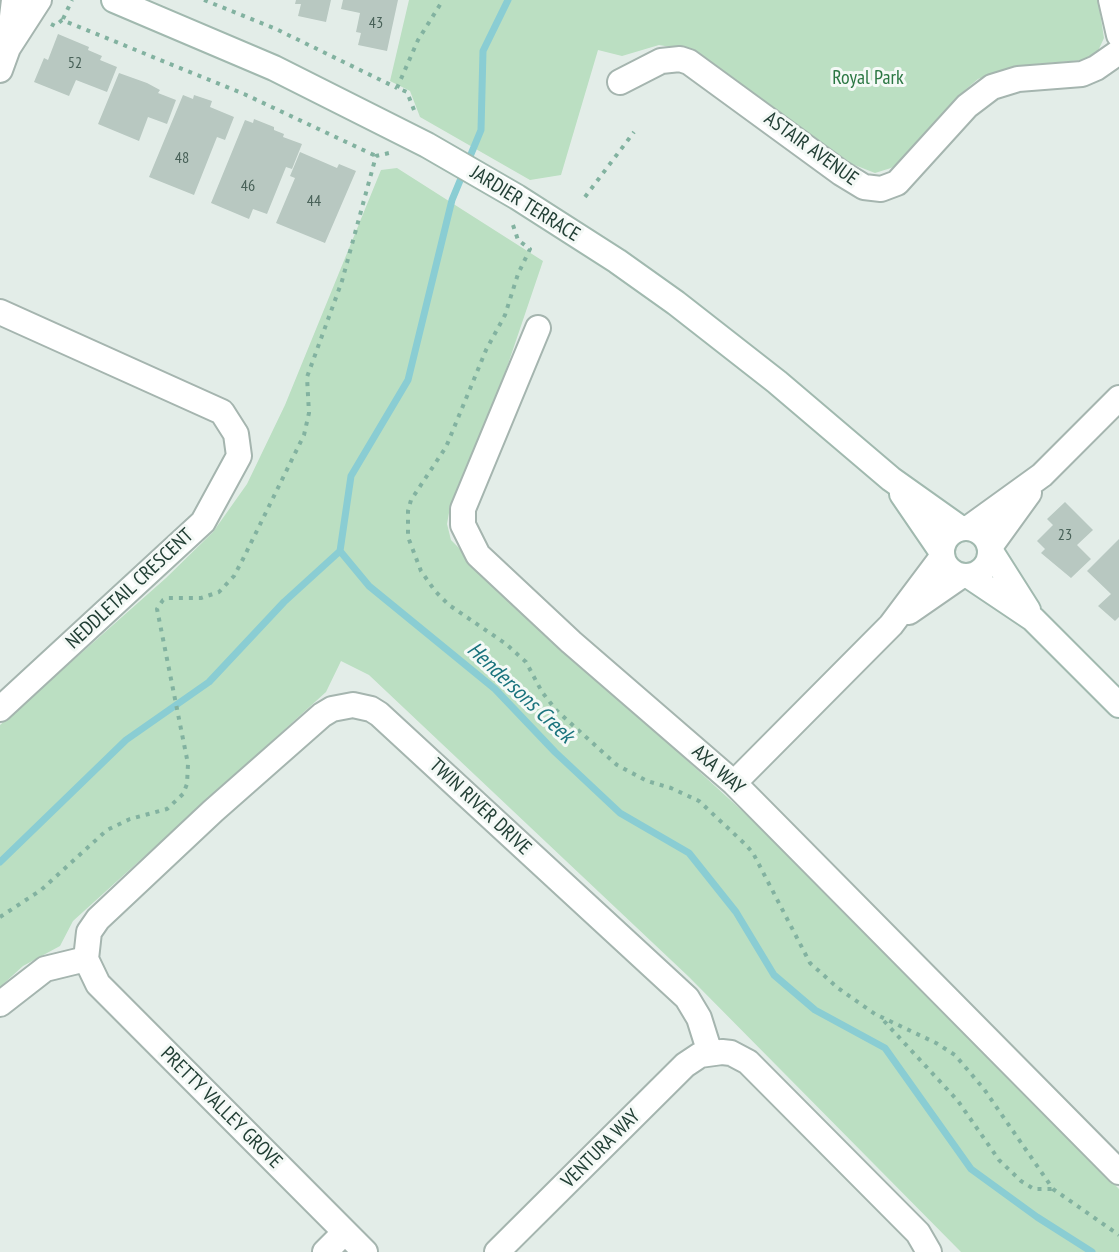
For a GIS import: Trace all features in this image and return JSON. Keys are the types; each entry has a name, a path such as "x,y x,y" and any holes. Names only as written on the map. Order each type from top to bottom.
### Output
{"street":[{"name":"JARDIER TERRACE","path":"113,0 274,68 418,140 501,187 617,261 676,303 777,382 891,479 965,528"},
{"path":"1111,0 1119,35"},
{"path":"4,59 27,5"},
{"name":"ASTAIR AVENUE","path":"620,82 661,61 680,59 689,62 841,173 864,187 881,189 890,187 904,176 967,106 992,87 1018,79 1082,74 1119,52"},
{"name":"NEDDLETAIL CRESCENT","path":"0,312 222,412 236,434 239,456 203,522 0,709"},
{"name":"AXA WAY","path":"538,328 463,509 463,525 478,555 571,642 734,783 1119,1172"},
{"path":"891,625 965,576 976,574 987,564 990,549 1042,475 1119,398"},
{"path":"734,783 891,625 942,554 947,536 965,528 1042,475"},
{"name":"JARDIER TERRACE","path":"891,479 942,554"},
{"path":"965,528 983,534 1033,619"},
{"path":"942,554 949,569 1033,619 1119,705"},
{"name":"TWIN RIVER DRIVE","path":"86,959 89,932 98,919 213,811 322,715 332,709 353,705 379,714 687,998 699,1018 710,1053"},
{"path":"0,1004 45,969 86,959"},
{"name":"PRETTY VALLEY GROVE","path":"86,959 98,984 365,1252"},
{"path":"710,1053 731,1053 748,1062 918,1233 929,1252"},
{"name":"VENTURA WAY","path":"497,1252 685,1065 700,1055 710,1053"},
{"path":"325,1252 345,1232"}],"path":[{"path":"27,5 55,26 62,20 72,0"},
{"path":"62,20 244,94 376,156 401,151 418,140 417,119 407,92 276,29 204,0"},
{"path":"397,88 418,40 443,0"},
{"path":"585,197 634,132"},
{"path":"0,917 49,884 107,830 130,819 167,809 175,803 187,784 188,764 157,622 157,609 163,600 174,596 211,596 227,585 298,447 309,413 307,377 342,281 376,156"},
{"path":"882,1019 958,1101 999,1160 1034,1189 1053,1189"}],"green space":[{"name":"Royal Park","path":"409,0 1098,0 1104,38 1098,51 1083,60 1014,66 978,79 958,96 899,163 875,173 852,164 694,51 659,45 622,56 598,50 561,175 530,180 420,117 410,91 390,81"},
{"path":"397,168 543,261 505,373 450,507 447,524 451,540 503,592 774,840 1119,1189 1119,1252 961,1252 689,977 369,675 341,661 326,692 73,921 60,946 23,966 0,987 0,725 166,578 213,532 247,484 285,405 381,170"}],"building":[{"path":"296,0 331,0 326,22 298,16 301,4 295,4"},
{"path":"343,0 398,0 387,51 358,45 361,33 356,32 360,13 341,9"},
{"path":"58,34 89,47 88,50 102,56 100,60 117,67 107,92 76,80 69,96 34,82 44,58 48,60"},
{"path":"119,73 147,83 160,90 158,93 176,100 167,124 148,117 139,141 98,124"},
{"path":"183,95 212,101 210,107 234,117 225,140 217,137 194,195 149,177"},
{"path":"254,119 274,127 274,130 284,134 283,137 302,144 292,169 286,167 267,214 253,209 249,219 211,203 245,120 253,123"},
{"path":"300,152 337,168 339,164 356,171 325,243 276,223 295,178 290,176"},
{"path":"1065,502 1093,530 1077,545 1091,559 1071,578 1041,553 1045,549 1037,541 1053,525 1047,519"},
{"path":"1119,539 1119,617 1115,621 1098,606 1111,594 1087,571"}],"waterway":[{"name":"Hendersons Creek","path":"508,0 483,51 481,130 452,200 408,380 351,476 340,551 369,586 495,689 555,752 620,813 689,853 736,912 774,975 815,1010 885,1048 971,1169 1092,1252"},
{"path":"0,862 126,740 209,682 284,602 340,551"}]}
